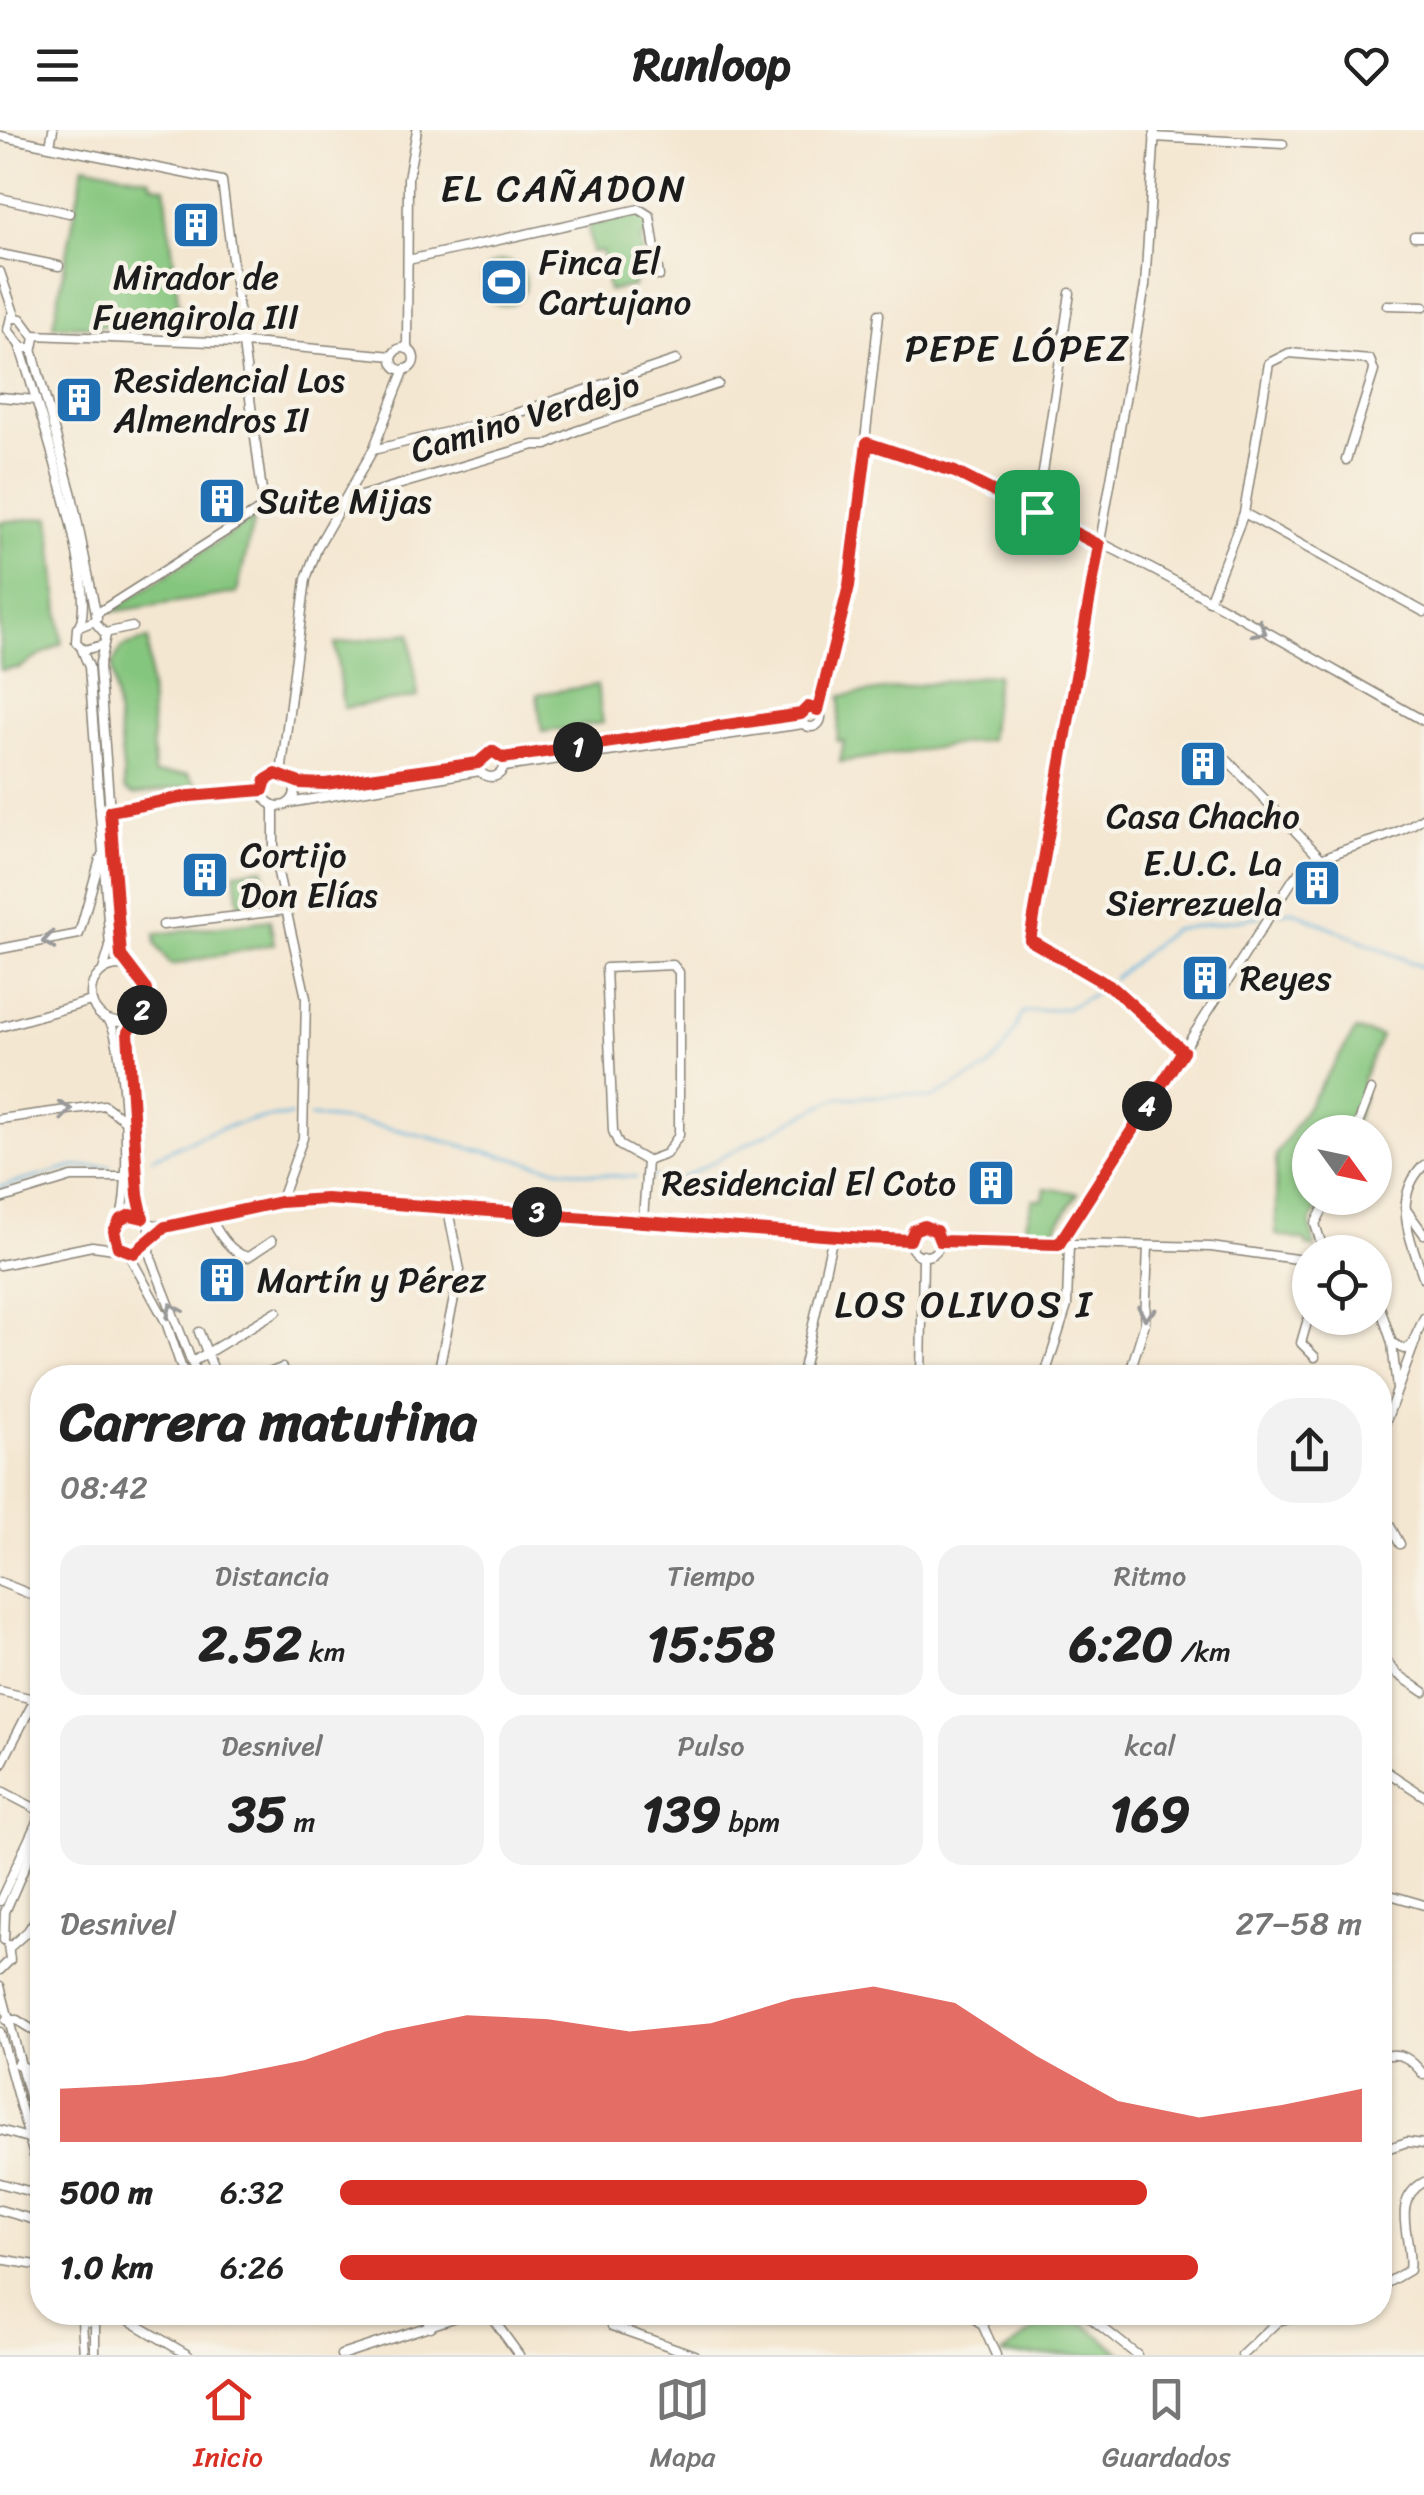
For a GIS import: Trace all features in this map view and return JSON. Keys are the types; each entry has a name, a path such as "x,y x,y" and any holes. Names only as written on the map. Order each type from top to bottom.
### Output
{"street":[{"path":"50,145 53,130"},
{"path":"282,774 306,579 318,546 373,450 405,369 414,360 407,349 408,178 417,130"},
{"path":"1183,1051 1113,988 1030,940 1145,286 1154,134 1283,144"},
{"path":"0,136 222,182 264,507 96,614"},
{"path":"0,198 69,212"},
{"path":"408,260 639,209 650,216 660,276"},
{"path":"1414,236 1424,236"},
{"path":"0,254 59,266"},
{"path":"0,272 15,316 33,335 245,344 393,356"},
{"path":"1037,512 1070,293"},
{"path":"1387,304 1424,306"},
{"path":"479,767 487,752 503,763 802,719 818,725 818,710 849,586 880,314"},
{"path":"15,316 7,321 4,330 20,347 36,400 75,552 84,614 77,628 88,668 110,956 93,983 91,1002 117,1032 126,1176 126,1204 114,1236 166,1322 181,1365"},
{"path":"33,335 32,349 86,551 96,614 104,630 99,667 121,956 147,990 128,1032 138,1195 151,1258 195,1365"},
{"path":"20,347 32,349"},
{"path":"393,356 397,350 407,349"},
{"path":"1209,601 1244,513 1264,374 1278,357 1289,353 1366,358 1374,364 1346,460"},
{"path":"393,356 396,366 405,369"},
{"path":"373,450 496,420 676,360"},
{"name":"Camino Verdejo","path":"347,500 534,445 547,446 576,431 718,384"},
{"path":"0,397 36,400"},
{"path":"867,443 955,472 1037,512 1175,582 1424,722"},
{"path":"1244,513 1424,612"},
{"path":"77,628 90,620 104,630 132,627"},
{"path":"80,647 89,651 103,645"},
{"path":"802,719 808,707 818,710"},
{"path":"1226,759 1321,858"},
{"path":"282,774 292,781 325,784 479,767 493,777 503,763"},
{"path":"274,805 479,767"},
{"path":"263,790 266,780 282,774"},
{"path":"288,802 294,794 292,781"},
{"path":"110,811 190,796 263,790"},
{"path":"263,790 274,805 274,855 306,998 304,1138 280,1202"},
{"path":"1048,1365 1068,1306 1064,1244 1294,878 1321,858 1396,835 1424,817"},
{"path":"0,949 80,934 102,850"},
{"path":"164,925 287,910"},
{"path":"673,965 678,972 679,1134 666,1154 647,1161 619,1145 613,1131 606,968 673,965"},
{"path":"104,970 130,968"},
{"path":"0,1027 91,1002"},
{"path":"108,1020 122,1022 136,1016"},
{"path":"1362,1115 1371,1090"},
{"path":"0,1119 104,1104 123,1120"},
{"path":"643,1220 647,1161"},
{"path":"1424,1164 1410,1184 1405,1208 1405,1225 1424,1279"},
{"path":"0,1198 72,1178 126,1176"},
{"path":"92,1246 130,1215 165,1227 280,1202 326,1199 910,1240"},
{"path":"440,1365 460,1270 447,1205"},
{"path":"1405,1208 1424,1234"},
{"path":"211,1217 216,1232 240,1255 248,1257 272,1241"},
{"path":"924,1226 936,1231 940,1241 935,1252 923,1255 912,1248 910,1240 914,1230 924,1226"},
{"path":"0,1265 92,1246 140,1251 165,1227"},
{"path":"804,1365 833,1236"},
{"path":"940,1241 1211,1247 1292,1258"},
{"path":"1132,1365 1145,1323 1148,1246"},
{"path":"921,1365 923,1255"},
{"path":"194,1361 277,1311"},
{"path":"1392,1405 1424,1318"},
{"path":"198,1332 212,1365"},
{"path":"1303,1335 1301,1343 1315,1357"},
{"path":"1389,1335 1397,1392"},
{"path":"1392,1344 1404,1349 1416,1339"},
{"path":"1392,1530 1400,1544"},
{"path":"0,1582 30,1594"},
{"path":"1392,1668 1424,1692"},
{"path":"0,1690 30,1698"},
{"path":"0,1767 30,1715"},
{"path":"1392,1775 1424,1796"},
{"path":"0,1790 30,1806"},
{"path":"0,1902 30,1838"},
{"path":"1,1972 10,1960 5,1942 5,1912 30,1855"},
{"path":"1392,1896 1424,1905"},
{"path":"5,1942 30,1929"},
{"path":"0,1986 30,2104"},
{"path":"6,2020 17,2020 30,2028"},
{"path":"0,2032 30,2145"},
{"path":"1392,2055 1412,2060 1424,2076"},
{"path":"18,2064 30,2070"},
{"path":"0,2130 28,2138"},
{"path":"1392,2147 1406,2142 1424,2144"},
{"path":"0,2183 30,2192"},
{"path":"1392,2280 1410,2270 1403,2240 1405,2210 1421,2183"},
{"path":"0,2210 30,2219"},
{"path":"0,2258 30,2264"},
{"path":"80,2325 84,2355"},
{"path":"94,2355 97,2325"},
{"path":"137,2325 188,2355"},
{"path":"341,2355 412,2325"},
{"path":"497,2325 518,2355"},
{"path":"982,2325 996,2355"},
{"path":"1099,2325 1136,2355"},
{"path":"1242,2355 1272,2325"},
{"path":"612,2326 694,2355"}],"green space":[{"path":"84,165 151,179 151,184 165,187 181,325 53,326"},
{"path":"639,214 646,218 649,236 641,238 645,273 632,275 634,286 608,291 602,252 592,253 588,226"},
{"name":"Finca El Cartujano","path":"504,261 520,267 526,283 520,299 504,305 488,299 482,283 488,267"},
{"path":"50,517 62,643 19,668 0,670 0,522"},
{"path":"254,518 237,593 110,612"},
{"path":"410,633 418,697 343,708 335,644"},
{"path":"148,639 154,774 188,774 197,785 133,795 125,789 112,665 122,647"},
{"path":"997,674 989,740 840,762 844,741 837,741 841,696"},
{"path":"597,685 603,723 542,732 537,694"},
{"path":"264,868 268,903 239,906 235,872"},
{"path":"270,920 274,944 171,965 156,945 155,934"},
{"path":"1356,1030 1381,1036 1362,1080 1364,1097 1357,1115 1302,1115"},
{"path":"1292,1130 1292,1215 1314,1215 1310,1223 1312,1235 1292,1235 1292,1238 1276,1235 1276,1155"},
{"path":"1045,1188 1078,1193 1054,1230 1024,1231 1033,1199 1043,1200"},
{"path":"1047,2325 1086,2325 1124,2355 1002,2355 1034,2330"}],"waterway":[{"path":"1280,913 1293,911 1424,968"},
{"path":"1113,979 1172,930 1261,916"},
{"path":"653,1177 678,1180 836,1098 907,1095 930,1099 987,1069 1004,1050 1023,1012 1067,1008 1098,992"},
{"path":"151,1159 219,1129 291,1116"},
{"path":"310,1117 392,1129 554,1168 636,1177"},
{"path":"0,1187 74,1167 111,1166"}],"place":[{"name":"Mirador de Fuengirola III","path":"196,225"},
{"name":"Finca El Cartujano","path":"504,282"},
{"name":"Residencial Los Almendros II","path":"79,400"},
{"name":"Suite Mijas","path":"222,501"},
{"name":"Casa Chacho","path":"1203,764"},
{"name":"Cortijo Don Elías","path":"205,875"},
{"name":"E.U.C. La Sierrezuela","path":"1317,883"},
{"name":"Reyes","path":"1205,978"},
{"name":"Residencial El Coto","path":"991,1183"},
{"name":"Martín y Pérez","path":"222,1280"}],"district":[{"name":"EL CAÑADON","path":"564,188"},
{"name":"PEPE LÓPEZ","path":"1018,348"},
{"name":"LOS OLIVOS I","path":"964,1304"}],"route":[{"path":"867,443 955,472 1037,512 1099,545 1030,940 1113,988 1183,1051 1059,1244 940,1241 930,1226 918,1227 910,1240 864,1238 326,1199 280,1202 165,1227 146,1247 134,1253 118,1247 114,1231 120,1220 130,1215 143,1218 138,1195 128,1032 143,1009 147,990 144,980 121,956 110,811 190,796 263,790 266,780 276,774 300,783 325,784 478,763 483,754 492,751 503,758 801,714 812,706 818,710 849,586 867,443"}]}
